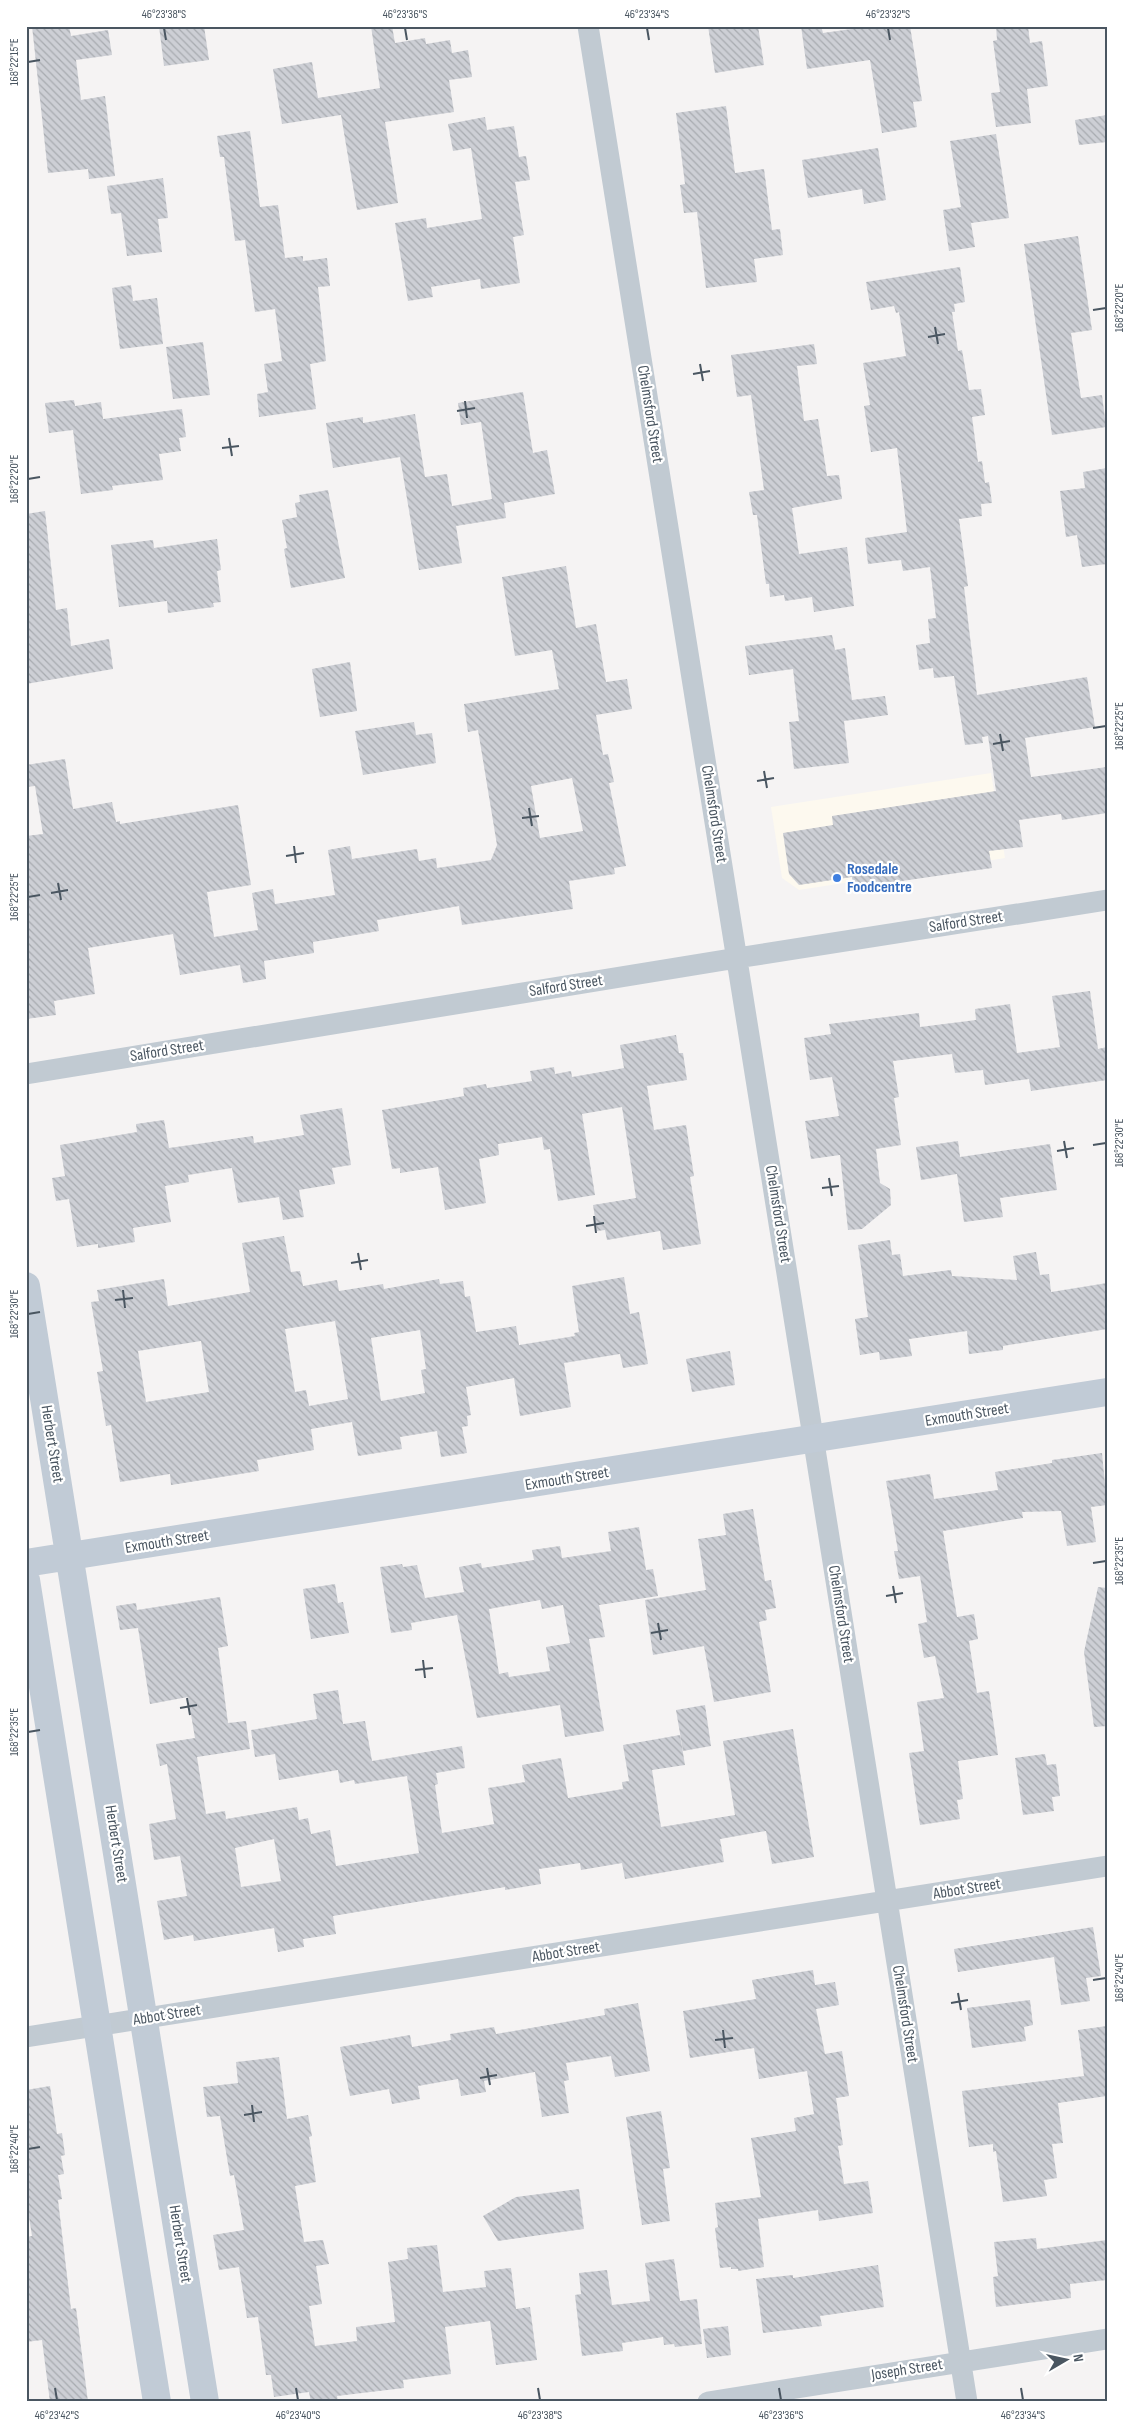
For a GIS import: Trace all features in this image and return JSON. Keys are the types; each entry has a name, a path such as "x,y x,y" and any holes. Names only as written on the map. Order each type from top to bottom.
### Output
{"street":[{"name":"Chelmsford Street","path":"588,26 967,2402"},
{"name":"Salford Street","path":"26,1074 737,958 1107,900"},
{"name":"Herbert Street","path":"26,1286 204,2402"},
{"name":"Exmouth Street","path":"26,1563 1107,1392"},
{"path":"26,1580 157,2402"},
{"name":"Abbot Street","path":"26,2038 1107,1866"},
{"name":"Joseph Street","path":"708,2402 1107,2339"}],"shaded area":[{"path":"991,773 1005,858 799,890 782,878 771,807"}],"building":[{"path":"32,26 69,26 71,36 108,30 112,55 76,60 81,100 105,96 115,176 89,179 88,169 48,173"},
{"path":"159,26 204,26 209,60 164,66"},
{"path":"371,26 392,26 395,43 425,38 426,44 450,40 452,53 468,50 472,77 449,80 454,112 385,122 398,203 357,210 341,115 282,124 273,69 312,62 318,98 380,88"},
{"path":"708,26 758,26 764,65 715,73"},
{"path":"801,26 821,26 823,33 873,26 910,26 922,101 913,102 917,127 882,133 870,60 807,69"},
{"path":"996,26 1028,26 1030,43 1042,41 1048,86 1027,89 1031,123 996,127 991,93 1000,92 993,41 997,40"},
{"path":"726,106 735,173 764,169 772,230 780,229 783,255 754,259 757,282 706,288 697,212 684,213 680,185 685,184 676,113"},
{"path":"1107,115 1107,142 1079,145 1075,120"},
{"path":"485,117 487,130 514,126 519,157 526,156 530,180 515,182 524,235 513,237 520,283 481,289 480,279 431,287 433,297 408,301 395,223 426,218 427,228 482,219 471,148 453,151 448,124"},
{"path":"250,131 260,207 278,205 285,258 303,256 303,261 327,258 330,286 318,287 326,361 310,364 316,409 259,417 257,394 268,392 264,364 282,361 275,309 255,312 245,240 235,241 224,157 220,157 217,136"},
{"path":"996,134 1009,218 971,223 975,247 949,251 943,210 961,207 950,141"},
{"path":"878,148 886,200 864,204 862,189 808,198 802,160"},
{"path":"163,178 168,218 158,219 162,252 127,256 121,213 111,214 107,186"},
{"path":"1078,236 1092,330 1071,333 1081,398 1102,395 1106,427 1052,435 1024,244"},
{"path":"960,267 965,302 954,304 955,312 952,312 958,351 962,350 969,390 981,389 985,415 972,417 978,462 982,461 985,483 989,482 992,503 981,504 982,516 959,519 968,586 964,587 977,695 1087,677 1095,727 1025,738 1031,777 1107,767 1107,813 1062,820 1061,814 1019,820 1023,847 989,851 992,868 853,888 852,877 799,885 789,874 783,833 833,825 832,816 996,791 988,736 982,737 983,743 965,745 954,676 934,678 933,668 919,670 916,645 930,643 928,619 936,618 930,567 903,571 901,560 868,564 865,538 907,532 897,448 871,452 864,406 870,405 863,363 906,356 899,312 896,313 894,306 871,310 866,282"},
{"path":"131,285 133,301 157,298 163,344 120,349 112,288"},
{"path":"203,342 210,395 173,399 166,347"},
{"path":"814,344 817,364 797,366 804,421 818,419 827,476 839,475 842,499 792,508 799,554 847,547 854,606 814,612 812,597 785,601 784,595 770,597 769,584 766,584 757,515 753,515 749,492 764,490 751,395 737,397 731,355"},
{"path":"523,392 533,453 547,450 555,494 504,503 506,518 456,526 462,563 419,570 400,457 333,468 326,423 363,417 363,423 415,414 425,477 447,474 452,506 492,499 481,422 461,425 458,403"},
{"path":"74,400 75,406 101,402 103,419 182,409 186,437 179,438 181,451 159,454 163,480 112,486 113,490 81,494 73,430 49,433 45,403"},
{"path":"1107,468 1107,564 1082,567 1077,535 1066,537 1060,491 1085,488 1083,472"},
{"path":"328,490 345,578 291,588 284,549 287,548 282,520 297,517 295,503 300,502 299,495"},
{"path":"45,511 56,610 67,608 71,646 109,639 113,669 26,684 26,514"},
{"path":"217,539 221,570 217,571 221,602 213,603 214,607 168,613 167,601 119,607 111,545 153,540 154,548"},
{"path":"566,566 576,628 596,624 606,682 627,679 632,709 596,715 603,755 608,754 614,782 609,783 626,866 614,868 615,874 569,881 573,909 462,925 459,906 377,920 379,931 313,942 314,953 264,961 266,979 243,983 240,965 180,975 173,934 88,948 95,994 54,1001 56,1015 26,1019 26,836 43,834 35,786 26,787 26,765 65,759 73,809 112,802 116,822 120,821 120,824 238,805 251,885 207,892 214,937 258,930 252,893 273,889 275,904 335,895 328,850 350,846 352,859 417,849 419,861 436,858 437,868 491,860 497,845 478,730 468,732 464,704 559,689 552,650 515,656 502,577","holes":["572,778 583,831 540,838 531,786"]},
{"path":"832,635 835,650 845,648 852,700 885,696 888,715 844,721 849,763 794,769 789,722 799,721 793,669 749,675 745,646"},
{"path":"350,662 357,711 320,717 312,669"},
{"path":"414,722 416,735 432,733 436,763 363,775 355,731"},
{"path":"1090,991 1098,1049 1107,1047 1107,1080 1031,1091 1029,1079 985,1085 983,1070 955,1073 952,1054 893,1061 899,1097 894,1098 901,1145 876,1149 880,1183 890,1189 891,1205 862,1229 848,1230 840,1155 811,1159 805,1121 839,1116 832,1077 810,1080 804,1038 831,1034 829,1024 919,1013 920,1027 976,1020 975,1009 1010,1004 1017,1053 1060,1047 1052,996"},
{"path":"676,1035 679,1053 683,1053 687,1080 647,1086 654,1130 686,1125 694,1176 690,1177 701,1244 663,1250 660,1231 607,1240 605,1230 597,1231 593,1205 636,1198 622,1107 582,1114 595,1195 558,1201 550,1149 544,1150 542,1137 498,1144 499,1155 479,1159 486,1203 445,1210 438,1167 400,1173 400,1168 392,1169 382,1110 464,1096 463,1088 486,1084 487,1088 532,1081 530,1071 554,1067 555,1074 571,1071 572,1077 624,1068 620,1045"},
{"path":"342,1108 351,1165 332,1168 335,1184 299,1190 304,1217 283,1220 279,1197 238,1203 232,1168 188,1175 189,1182 165,1186 171,1222 133,1228 135,1242 98,1248 98,1244 77,1247 69,1199 56,1201 52,1178 65,1176 60,1145 137,1132 136,1124 164,1120 169,1148 253,1136 254,1143 304,1135 300,1115"},
{"path":"958,1141 960,1157 1050,1144 1057,1190 1000,1198 1003,1217 964,1222 957,1174 921,1180 916,1147"},
{"path":"284,1236 291,1272 300,1271 303,1286 337,1280 339,1291 383,1284 384,1289 439,1279 440,1284 463,1281 465,1297 470,1296 476,1332 516,1326 519,1345 575,1336 574,1333 579,1332 572,1286 624,1277 630,1314 639,1312 648,1364 623,1368 620,1354 564,1363 571,1407 520,1416 514,1378 466,1387 471,1415 467,1416 468,1426 462,1427 467,1453 441,1457 437,1431 400,1437 402,1449 358,1456 352,1422 311,1429 314,1450 257,1460 259,1471 171,1485 170,1474 120,1482 111,1425 106,1426 97,1372 103,1371 91,1302 99,1301 97,1290 164,1279 168,1306 250,1292 242,1243","holes":["335,1321 348,1399 309,1406 306,1390 295,1392 285,1329","420,1330 426,1369 421,1370 425,1393 381,1401 371,1338","201,1341 209,1392 146,1402 138,1351"]},
{"path":"890,1240 892,1255 900,1254 903,1276 951,1270 952,1276 1017,1280 1013,1256 1036,1252 1040,1275 1049,1274 1051,1292 1107,1283 1107,1329 1003,1346 1003,1350 969,1354 967,1331 909,1339 912,1356 880,1360 879,1352 860,1355 855,1319 868,1317 858,1245"},
{"path":"730,1351 735,1385 692,1392 686,1359"},
{"path":"1102,1453 1107,1505 1091,1507 1096,1542 1067,1546 1061,1511 1022,1512 1023,1518 943,1531 957,1617 974,1614 978,1639 969,1641 977,1693 989,1691 998,1755 958,1761 963,1799 957,1800 960,1819 920,1825 909,1753 924,1751 917,1702 944,1698 935,1656 924,1658 918,1624 927,1622 920,1576 899,1579 894,1551 898,1551 886,1481 930,1474 934,1499 998,1490 995,1472 1052,1463 1052,1460"},
{"path":"753,1509 765,1581 771,1580 776,1608 765,1610 767,1620 759,1622 771,1692 714,1702 704,1646 653,1655 645,1600 706,1590 698,1539 726,1535 723,1514"},
{"path":"639,1527 646,1570 653,1569 658,1596 599,1605 605,1637 589,1639 604,1731 565,1737 560,1705 477,1718 457,1615 411,1623 412,1630 391,1633 380,1567 402,1564 403,1567 417,1565 425,1598 464,1592 459,1567 481,1563 482,1568 534,1560 532,1550 560,1546 562,1558 611,1551 608,1532","holes":["540,1600 542,1609 563,1605 570,1643 546,1647 550,1671 509,1677 508,1672 499,1674 489,1609"]},
{"path":"335,1584 338,1603 343,1602 349,1633 311,1639 303,1589"},
{"path":"1098,1587 1107,1588 1107,1726 1094,1727 1084,1652"},
{"path":"220,1597 228,1646 218,1648 228,1723 246,1721 250,1749 197,1757 206,1814 225,1811 226,1819 297,1807 299,1820 308,1818 311,1834 330,1830 336,1866 419,1853 407,1776 355,1784 354,1780 340,1783 338,1770 279,1780 275,1754 255,1757 251,1730 317,1719 313,1694 338,1690 343,1724 365,1721 372,1761 462,1746 465,1768 436,1773 438,1784 435,1785 442,1833 494,1824 488,1788 525,1782 522,1765 561,1758 568,1798 623,1789 622,1782 629,1781 623,1745 680,1735 685,1765 652,1770 661,1827 735,1815 723,1741 793,1729 814,1857 772,1864 766,1831 720,1839 724,1862 625,1879 622,1863 581,1870 580,1863 539,1869 541,1884 505,1890 505,1887 333,1916 336,1934 303,1939 304,1947 278,1952 274,1928 194,1941 193,1935 164,1940 157,1901 187,1896 180,1856 154,1860 149,1824 176,1819 167,1764 160,1766 156,1744 195,1738 188,1697 150,1704 138,1628 120,1630 116,1606 136,1603 137,1610","holes":["274,1839 281,1881 241,1887 235,1848"]},
{"path":"705,1705 711,1746 683,1751 676,1710"},
{"path":"1045,1754 1047,1765 1056,1764 1060,1796 1052,1797 1054,1811 1023,1815 1015,1758"},
{"path":"1093,1927 1101,1976 1086,1978 1090,2001 1061,2005 1054,1957 958,1972 954,1949"},
{"path":"813,1970 815,1985 835,1982 839,2005 816,2009 825,2054 842,2051 849,2096 836,2098 843,2145 838,2146 844,2184 868,2181 873,2213 819,2221 818,2210 758,2219 764,2267 738,2271 738,2269 731,2269 731,2267 720,2268 715,2228 718,2227 715,2203 761,2197 751,2138 796,2131 794,2118 814,2114 807,2071 759,2079 754,2048 690,2058 683,2011 756,1999 752,1980"},
{"path":"1030,2000 1033,2025 1024,2027 1026,2041 972,2048 967,2008"},
{"path":"638,2003 650,2071 615,2077 611,2056 566,2063 569,2080 564,2081 569,2113 542,2117 535,2072 484,2081 486,2092 461,2096 458,2079 418,2086 420,2099 392,2104 389,2089 350,2096 340,2047 410,2035 412,2047 451,2040 450,2034 494,2027 496,2034 605,2015 604,2009"},
{"path":"1107,2026 1107,2096 1058,2103 1063,2143 1052,2144 1057,2178 1044,2180 1047,2196 1003,2202 996,2151 993,2152 993,2144 969,2147 962,2091 1084,2076 1078,2030"},
{"path":"279,2057 287,2119 308,2115 312,2136 309,2137 316,2182 295,2186 304,2242 323,2240 329,2264 316,2266 322,2304 309,2306 315,2346 357,2341 356,2327 395,2322 388,2262 408,2259 407,2248 437,2245 443,2292 486,2287 484,2271 511,2268 516,2309 530,2307 537,2360 496,2365 490,2321 445,2327 451,2374 403,2380 404,2388 337,2396 338,2402 311,2402 309,2392 274,2397 271,2375 266,2375 258,2317 247,2318 239,2267 219,2270 213,2235 244,2230 234,2175 230,2176 220,2116 207,2117 203,2087 238,2083 236,2062"},
{"path":"50,2086 57,2134 62,2133 65,2155 61,2156 64,2174 58,2175 62,2199 58,2200 71,2309 76,2308 88,2402 50,2402 42,2340 26,2342 26,2237 32,2236 26,2198 26,2090"},
{"path":"661,2111 670,2168 663,2169 670,2221 642,2225 626,2117"},
{"path":"579,2189 584,2229 498,2241 483,2216 516,2197"},
{"path":"1036,2238 1037,2249 1107,2240 1107,2280 1070,2284 1071,2298 996,2307 993,2277 998,2276 994,2242"},
{"path":"674,2259 680,2301 697,2299 702,2344 675,2347 674,2344 664,2345 663,2337 622,2343 623,2351 582,2356 575,2295 581,2294 579,2273 607,2270 612,2305 650,2301 645,2263"},
{"path":"878,2265 884,2307 820,2316 822,2326 763,2333 756,2279 793,2275 793,2278"},
{"path":"728,2326 731,2355 707,2358 703,2329"}],"place":[{"name":"Rosedale Foodcentre","path":"837,878"}]}
